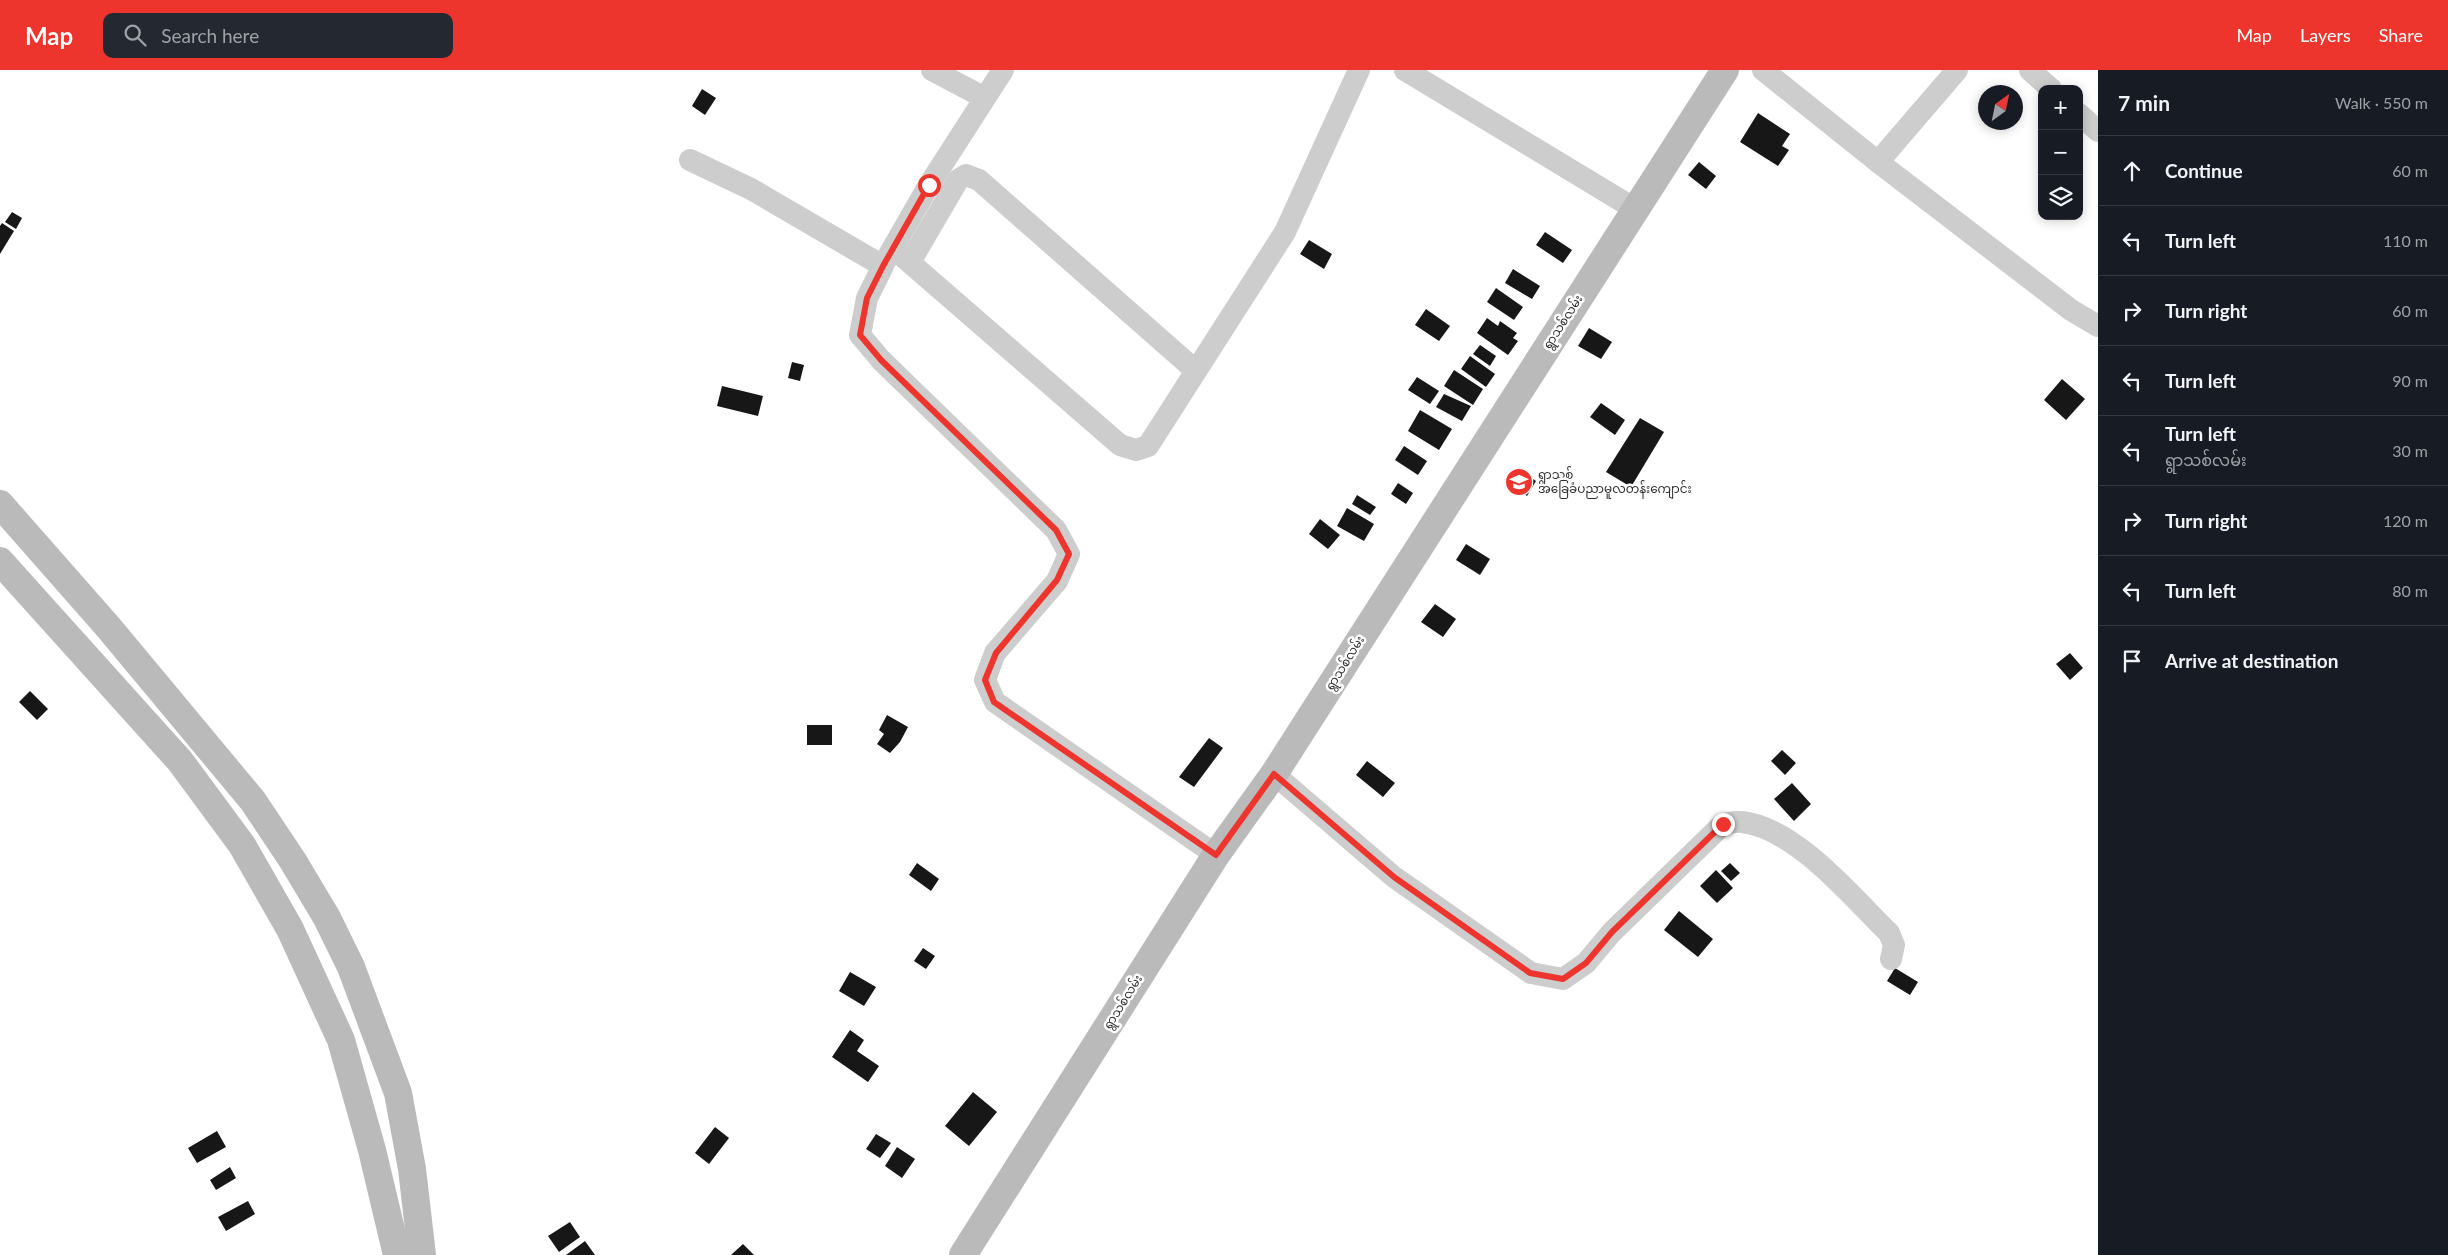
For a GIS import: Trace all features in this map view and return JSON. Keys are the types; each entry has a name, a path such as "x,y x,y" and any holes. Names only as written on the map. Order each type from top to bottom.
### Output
{"main road":[{"name":"ရွာသစ်လမ်း","path":"963,1255 1216,855 1274,774 1725,70"},
{"path":"0,504 109,628 253,801 293,861 327,918 351,967 398,1094 412,1169 422,1255"},
{"path":"0,560 180,761 242,845 290,929 341,1040 372,1150 397,1255"}],"street":[{"path":"932,70 983,97"},
{"path":"1002,70 983,97 888,257 867,298 860,335 881,360 1056,530 1069,554 1057,580 996,653 985,680 994,702 1216,855"},
{"path":"690,160 751,188 888,257 910,262 1120,445 1136,450 1148,446 1285,232 1359,70"},
{"path":"1405,70 1635,209"},
{"path":"1763,70 1878,162 2071,310 2098,326"},
{"path":"1878,162 1958,70"},
{"path":"2030,70 2046,85"},
{"path":"2083,118 2098,131"},
{"path":"910,262 958,180 966,175 979,180 1195,370"},
{"path":"1274,774 1394,877 1530,973 1563,979 1586,963 1612,932 1723,824 1740,822 1753,824 1782,837 1809,854 1889,934 1894,946 1891,959"}],"building":[{"path":"702,89 716,98 705,115 692,106"},
{"path":"1758,113 1790,134 1782,146 1789,150 1778,166 1740,142"},
{"path":"1699,162 1716,176 1706,189 1688,175"},
{"path":"12,212 22,218 16,229 5,222"},
{"path":"2,223 14,231 0,254 0,226"},
{"path":"1545,232 1572,250 1563,263 1536,245"},
{"path":"1309,240 1332,254 1324,269 1300,254"},
{"path":"1513,269 1540,286 1532,299 1505,283"},
{"path":"1496,288 1523,307 1514,320 1487,302"},
{"path":"1426,309 1450,326 1439,341 1415,325"},
{"path":"1487,318 1498,326 1500,321 1517,333 1513,338 1518,341 1508,355 1477,333"},
{"path":"1589,328 1612,342 1601,359 1578,346"},
{"path":"1480,345 1496,356 1490,366 1473,354"},
{"path":"1470,356 1495,374 1486,387 1461,369"},
{"path":"792,362 804,365 800,381 788,378"},
{"path":"1454,370 1483,389 1473,405 1444,386"},
{"path":"1417,377 1439,391 1430,404 1408,390"},
{"path":"2062,379 2085,399 2066,420 2044,400"},
{"path":"722,386 763,396 758,416 717,406"},
{"path":"1444,394 1471,406 1462,421 1436,407"},
{"path":"1601,403 1625,420 1615,435 1590,417"},
{"path":"1420,410 1452,429 1439,450 1408,431"},
{"path":"1640,418 1664,432 1631,487 1606,472"},
{"path":"1404,446 1427,461 1418,475 1395,460"},
{"path":"1517,468 1536,481 1527,496 1507,483"},
{"path":"1398,483 1413,493 1406,504 1391,494"},
{"path":"1357,495 1376,507 1370,515 1352,504"},
{"path":"1347,508 1374,524 1364,541 1337,526"},
{"path":"1320,519 1340,535 1328,549 1309,534"},
{"path":"1466,544 1490,559 1480,575 1456,560"},
{"path":"1435,604 1456,619 1443,637 1421,622"},
{"path":"2070,653 2083,668 2070,680 2056,664"},
{"path":"30,691 48,709 37,720 19,702"},
{"path":"887,715 908,727 900,742 890,753 877,744 884,734 879,730"},
{"path":"807,725 832,725 832,745 807,745"},
{"path":"1209,738 1223,748 1194,787 1179,777"},
{"path":"1782,750 1796,763 1785,775 1771,761"},
{"path":"1367,761 1395,783 1383,797 1356,775"},
{"path":"1792,783 1811,804 1794,821 1774,799"},
{"path":"917,863 939,879 931,891 909,875"},
{"path":"1730,863 1740,873 1731,881 1721,871"},
{"path":"1716,870 1733,888 1717,903 1700,886"},
{"path":"1679,911 1713,939 1698,957 1664,930"},
{"path":"923,948 935,956 926,969 914,961"},
{"path":"1895,968 1918,982 1910,995 1887,981"},
{"path":"850,972 876,987 864,1006 839,991"},
{"path":"850,1030 864,1040 857,1051 879,1066 868,1082 832,1057"},
{"path":"973,1092 997,1112 969,1146 945,1126"},
{"path":"715,1127 729,1138 709,1164 695,1153"},
{"path":"217,1131 226,1147 197,1163 188,1148"},
{"path":"876,1134 891,1143 880,1158 866,1149"},
{"path":"897,1147 915,1159 902,1178 885,1166"},
{"path":"230,1167 236,1178 216,1190 210,1180"},
{"path":"248,1201 255,1214 226,1231 218,1217"},
{"path":"570,1222 580,1237 559,1252 548,1236"},
{"path":"585,1241 595,1255 566,1255"},
{"path":"743,1244 754,1255 731,1255"}],"place":[{"name":"ရွာသစ် အခြေခံပညာမူလတန်းကျောင်း","path":"1519,482"}],"route":[{"path":"929,185 867,298 860,335 881,360 1056,530 1069,554 1057,580 996,653 985,680 994,702 1216,855 1274,774 1394,877 1530,973 1563,979 1586,963 1612,932 1723,824"}]}
